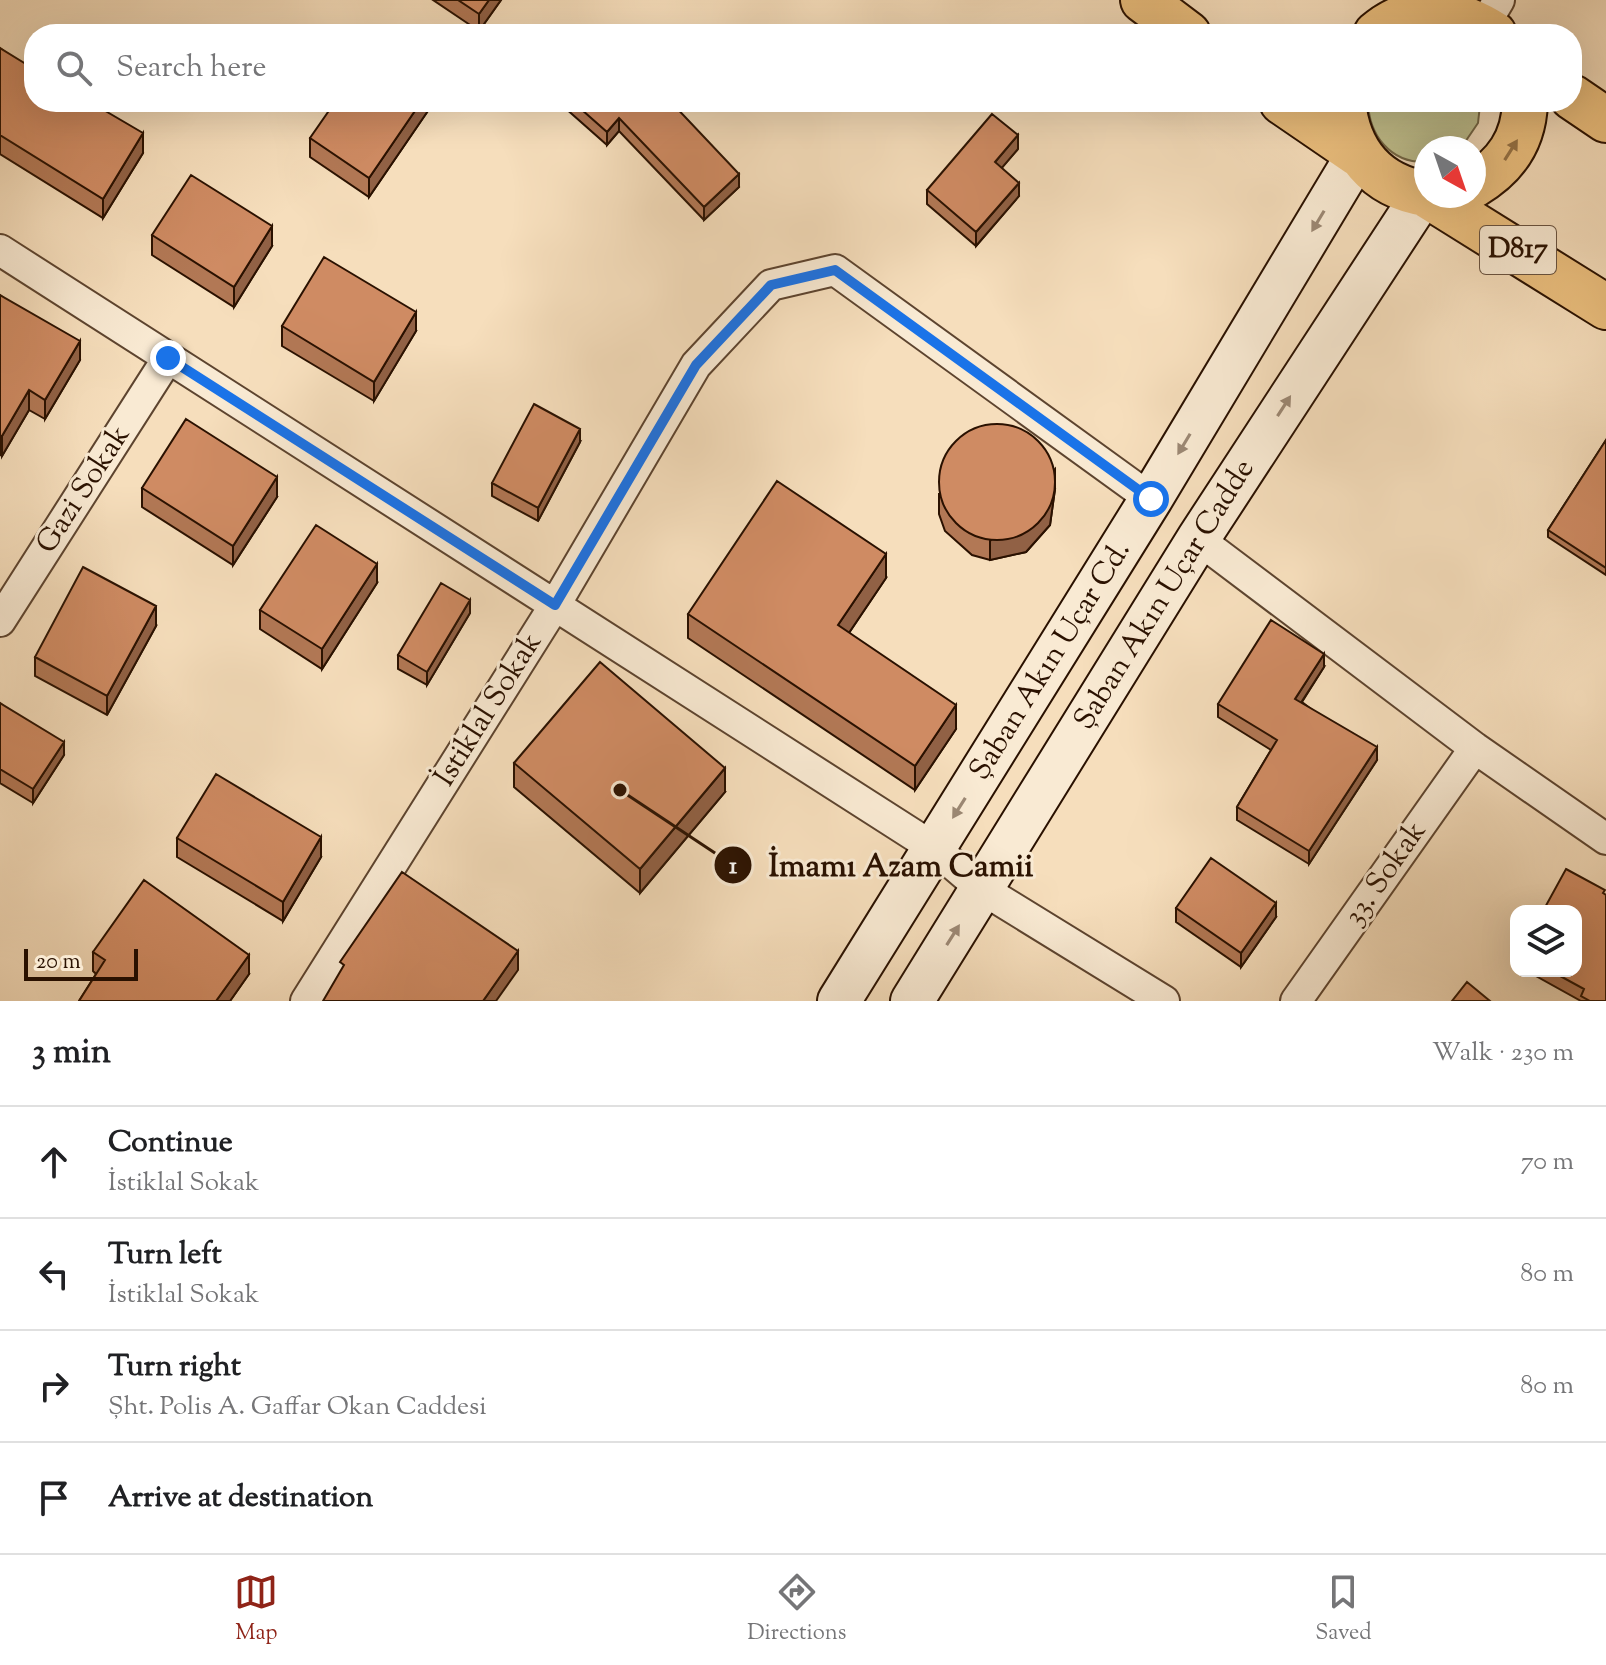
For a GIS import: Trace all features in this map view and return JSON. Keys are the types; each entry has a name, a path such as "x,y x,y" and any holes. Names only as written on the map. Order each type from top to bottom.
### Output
{"highway":[{"path":"1143,0 1175,24"},
{"path":"1389,24 1432,6 1471,19 1492,20"},
{"path":"1582,104 1606,120"},
{"path":"1297,112 1358,154 1378,175 1414,192"},
{"path":"1344,112 1346,127 1358,154"},
{"path":"1486,178 1513,150 1525,122 1525,112"},
{"name":"D817","path":"1448,208 1606,307"}],"main road":[{"name":"Şaban Akın Uçar Cd.","path":"839,1001 1151,499 1358,154"},
{"name":"Şaban Akın Uçar Cadde","path":"912,1001 1198,539 1417,208"}],"street":[{"path":"0,250 934,848 982,889 1164,1001"},
{"name":"İstiklal Sokak","path":"306,1001 555,605 696,365 771,285 835,270 1151,499"},
{"name":"Gazi Sokak","path":"0,621 168,358"},
{"path":"1198,539 1475,748 1606,839"},
{"name":"33. Sokak","path":"1296,1001 1475,748"}],"green space":[{"path":"1369,112 1479,112 1478,123 1469,136 1414,136 1414,161 1392,152 1377,136"}],"building":[{"path":"458,0 489,0 479,14"},
{"path":"0,48 24,63 24,112 107,112 143,133 103,199 0,135"},
{"path":"328,112 414,112 369,178 310,138"},
{"path":"584,112 680,112 739,174 704,207 619,118 607,132"},
{"path":"992,114 1018,135 995,162 1019,183 976,232 927,190"},
{"path":"191,175 272,226 234,287 152,235"},
{"path":"324,257 416,312 374,382 282,326"},
{"path":"0,295 80,341 45,400 29,390 2,436 0,436"},
{"path":"534,404 580,429 538,508 492,483"},
{"path":"186,419 277,477 233,546 142,488"},
{"path":"997,424 1019,429 1038,441 1050,460 1055,482 1050,504 1038,523 1019,535 997,540 975,535 956,523 944,504 939,482 944,460 956,441 975,429"},
{"path":"1606,440 1606,568 1548,530"},
{"path":"777,481 886,554 838,625 956,705 915,766 688,614"},
{"path":"316,525 377,564 322,649 260,610"},
{"path":"83,567 156,606 107,696 35,657"},
{"path":"441,583 470,600 427,672 398,655"},
{"path":"1271,620 1324,654 1295,699 1377,747 1309,851 1237,807 1277,740 1218,704"},
{"path":"600,662 725,768 640,869 514,763"},
{"path":"0,703 64,742 33,789 0,769"},
{"path":"216,774 321,837 283,902 177,838"},
{"path":"1211,858 1276,903 1241,953 1176,908"},
{"path":"1566,869 1605,890 1606,1001 1590,1001 1581,996 1584,989 1562,977 1582,977 1582,905 1546,905"},
{"path":"402,872 518,951 483,1001 323,1001 344,965 340,962"},
{"path":"144,880 249,955 216,1001 79,1001 105,960 93,952"},
{"path":"1467,982 1490,1001 1452,1001"}],"place":[{"name":"İmamı Azam Camii","path":"620,790"}],"route":[{"path":"168,358 555,605 696,365 771,285 835,270 1151,499"}]}
